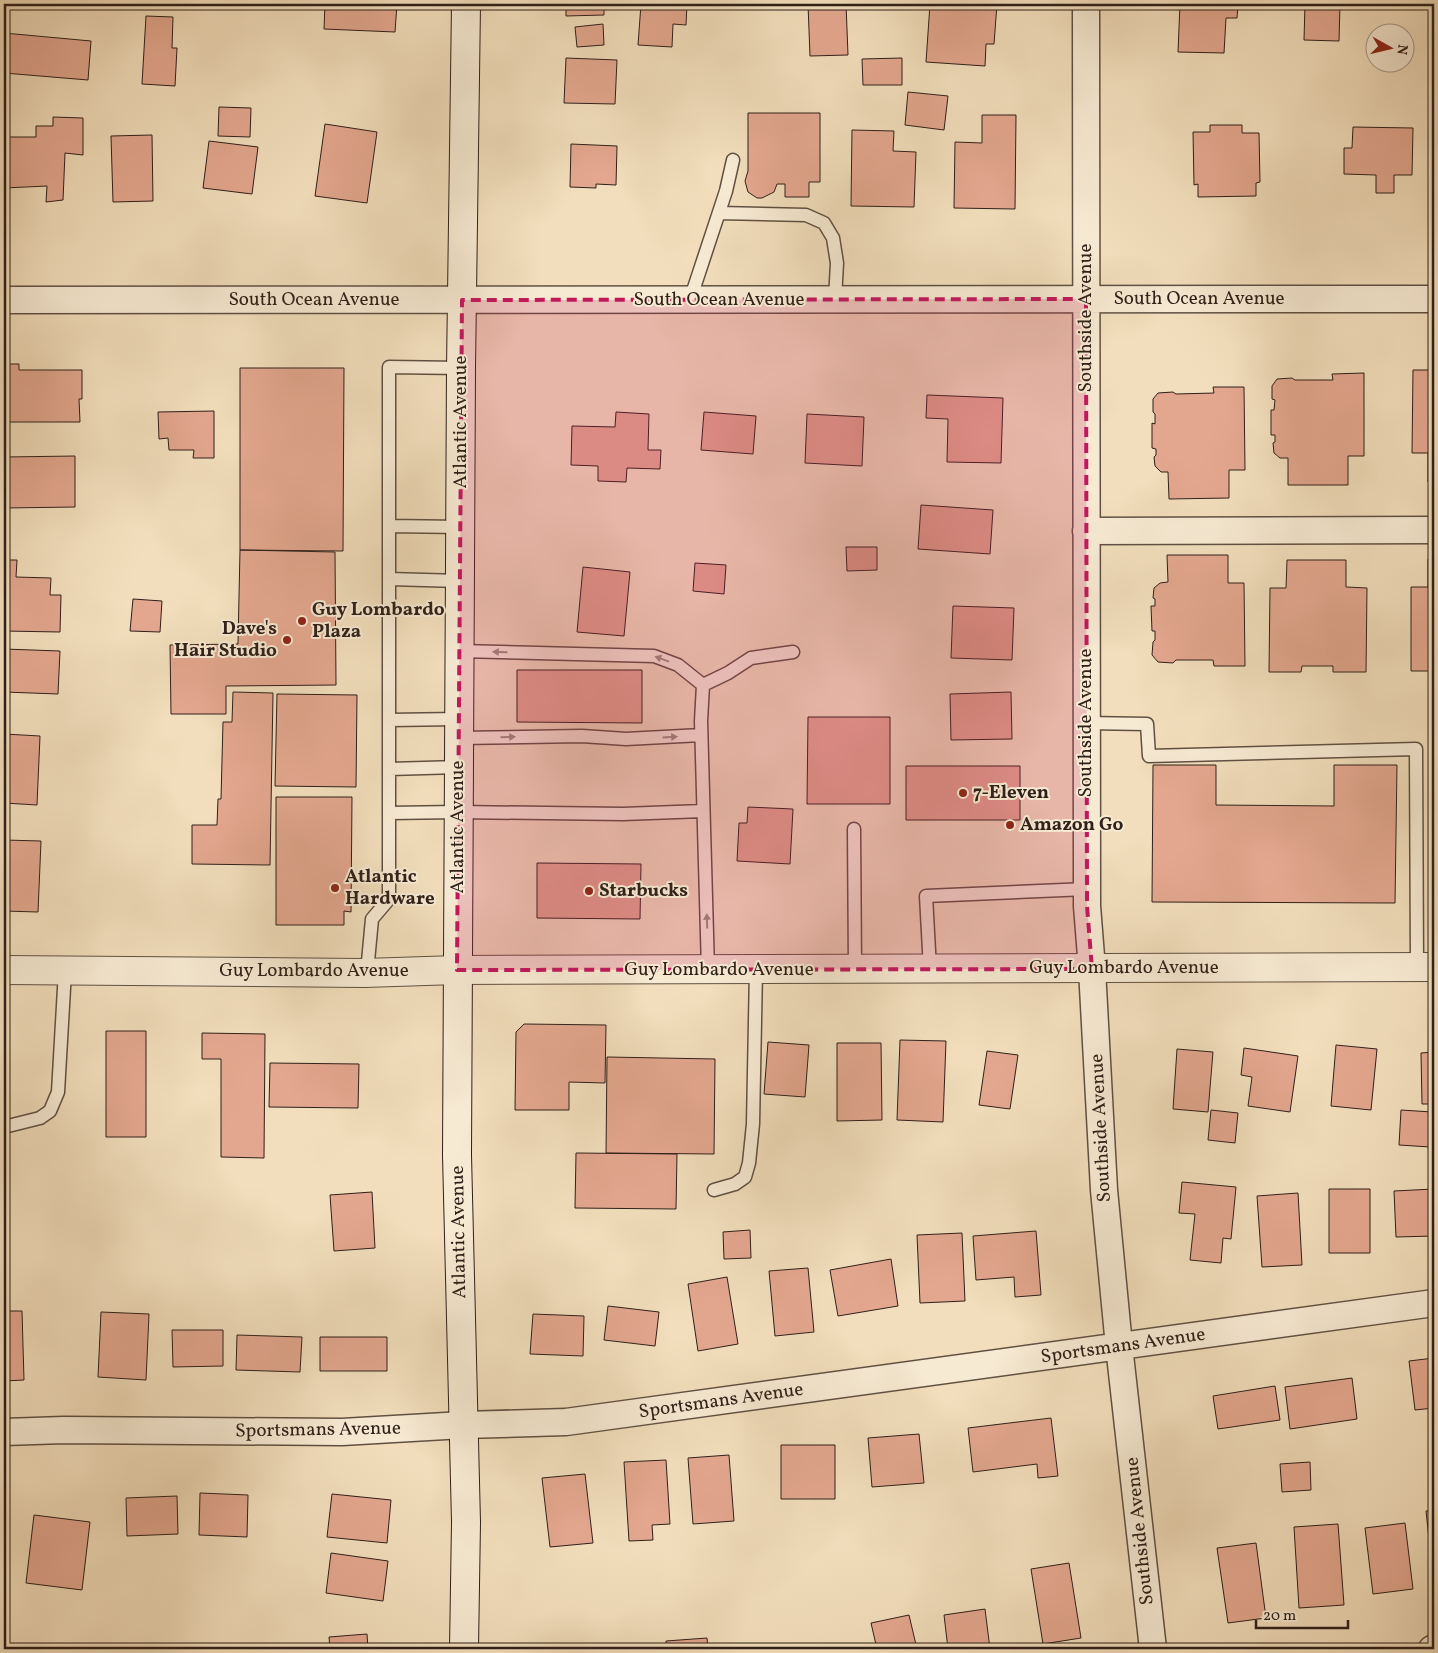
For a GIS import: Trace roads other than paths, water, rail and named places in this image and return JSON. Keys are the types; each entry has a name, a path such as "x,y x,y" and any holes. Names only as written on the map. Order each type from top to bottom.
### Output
{"main road":[{"name":"Atlantic Avenue","path":"464,1649 466,1522 457,1156 457,970 461,368 466,4"},
{"name":"Guy Lombardo Avenue","path":"4,970 368,972 457,970 1426,967"}],"street":[{"name":"Southside Avenue","path":"1086,4 1087,889 1104,1190 1119,1346 1153,1649"},
{"name":"South Ocean Avenue","path":"4,300 1434,299"},
{"path":"1086,531 1434,530"},
{"name":"Sportsmans Avenue","path":"4,1432 64,1430 342,1432 464,1425 566,1422 1434,1304"}],"lane":[{"path":"690,300 719,213 732,160"},
{"path":"719,213 806,215 824,223 833,238 837,263 835,299"},
{"path":"368,972 372,919 389,899 389,367 461,368"},
{"path":"389,526 461,526"},
{"path":"389,579 460,580"},
{"path":"460,651 654,656 678,665 703,685"},
{"path":"703,685 728,673 751,658 793,652"},
{"path":"703,685 703,811 708,970"},
{"path":"389,720 459,728 626,739 702,735"},
{"path":"1086,723 1147,724 1149,756 1416,749 1426,967"},
{"path":"389,769 459,767"},
{"path":"389,814 458,812 622,814 703,811"},
{"path":"854,829 855,969"},
{"path":"930,969 926,896 1087,889"},
{"path":"714,1190 735,1184 745,1177 749,1162 753,1124 756,970"},
{"path":"4,1127 40,1118 50,1111 58,1092 65,971"}],"place":[{"name":"Guy Lombardo Plaza","path":"302,621"},
{"name":"Dave's Hair Studio","path":"287,640"},
{"name":"7-Eleven","path":"963,793"},
{"name":"Amazon Go","path":"1010,825"},
{"name":"Atlantic Hardware","path":"335,888"},
{"name":"Starbucks","path":"589,891"}]}
